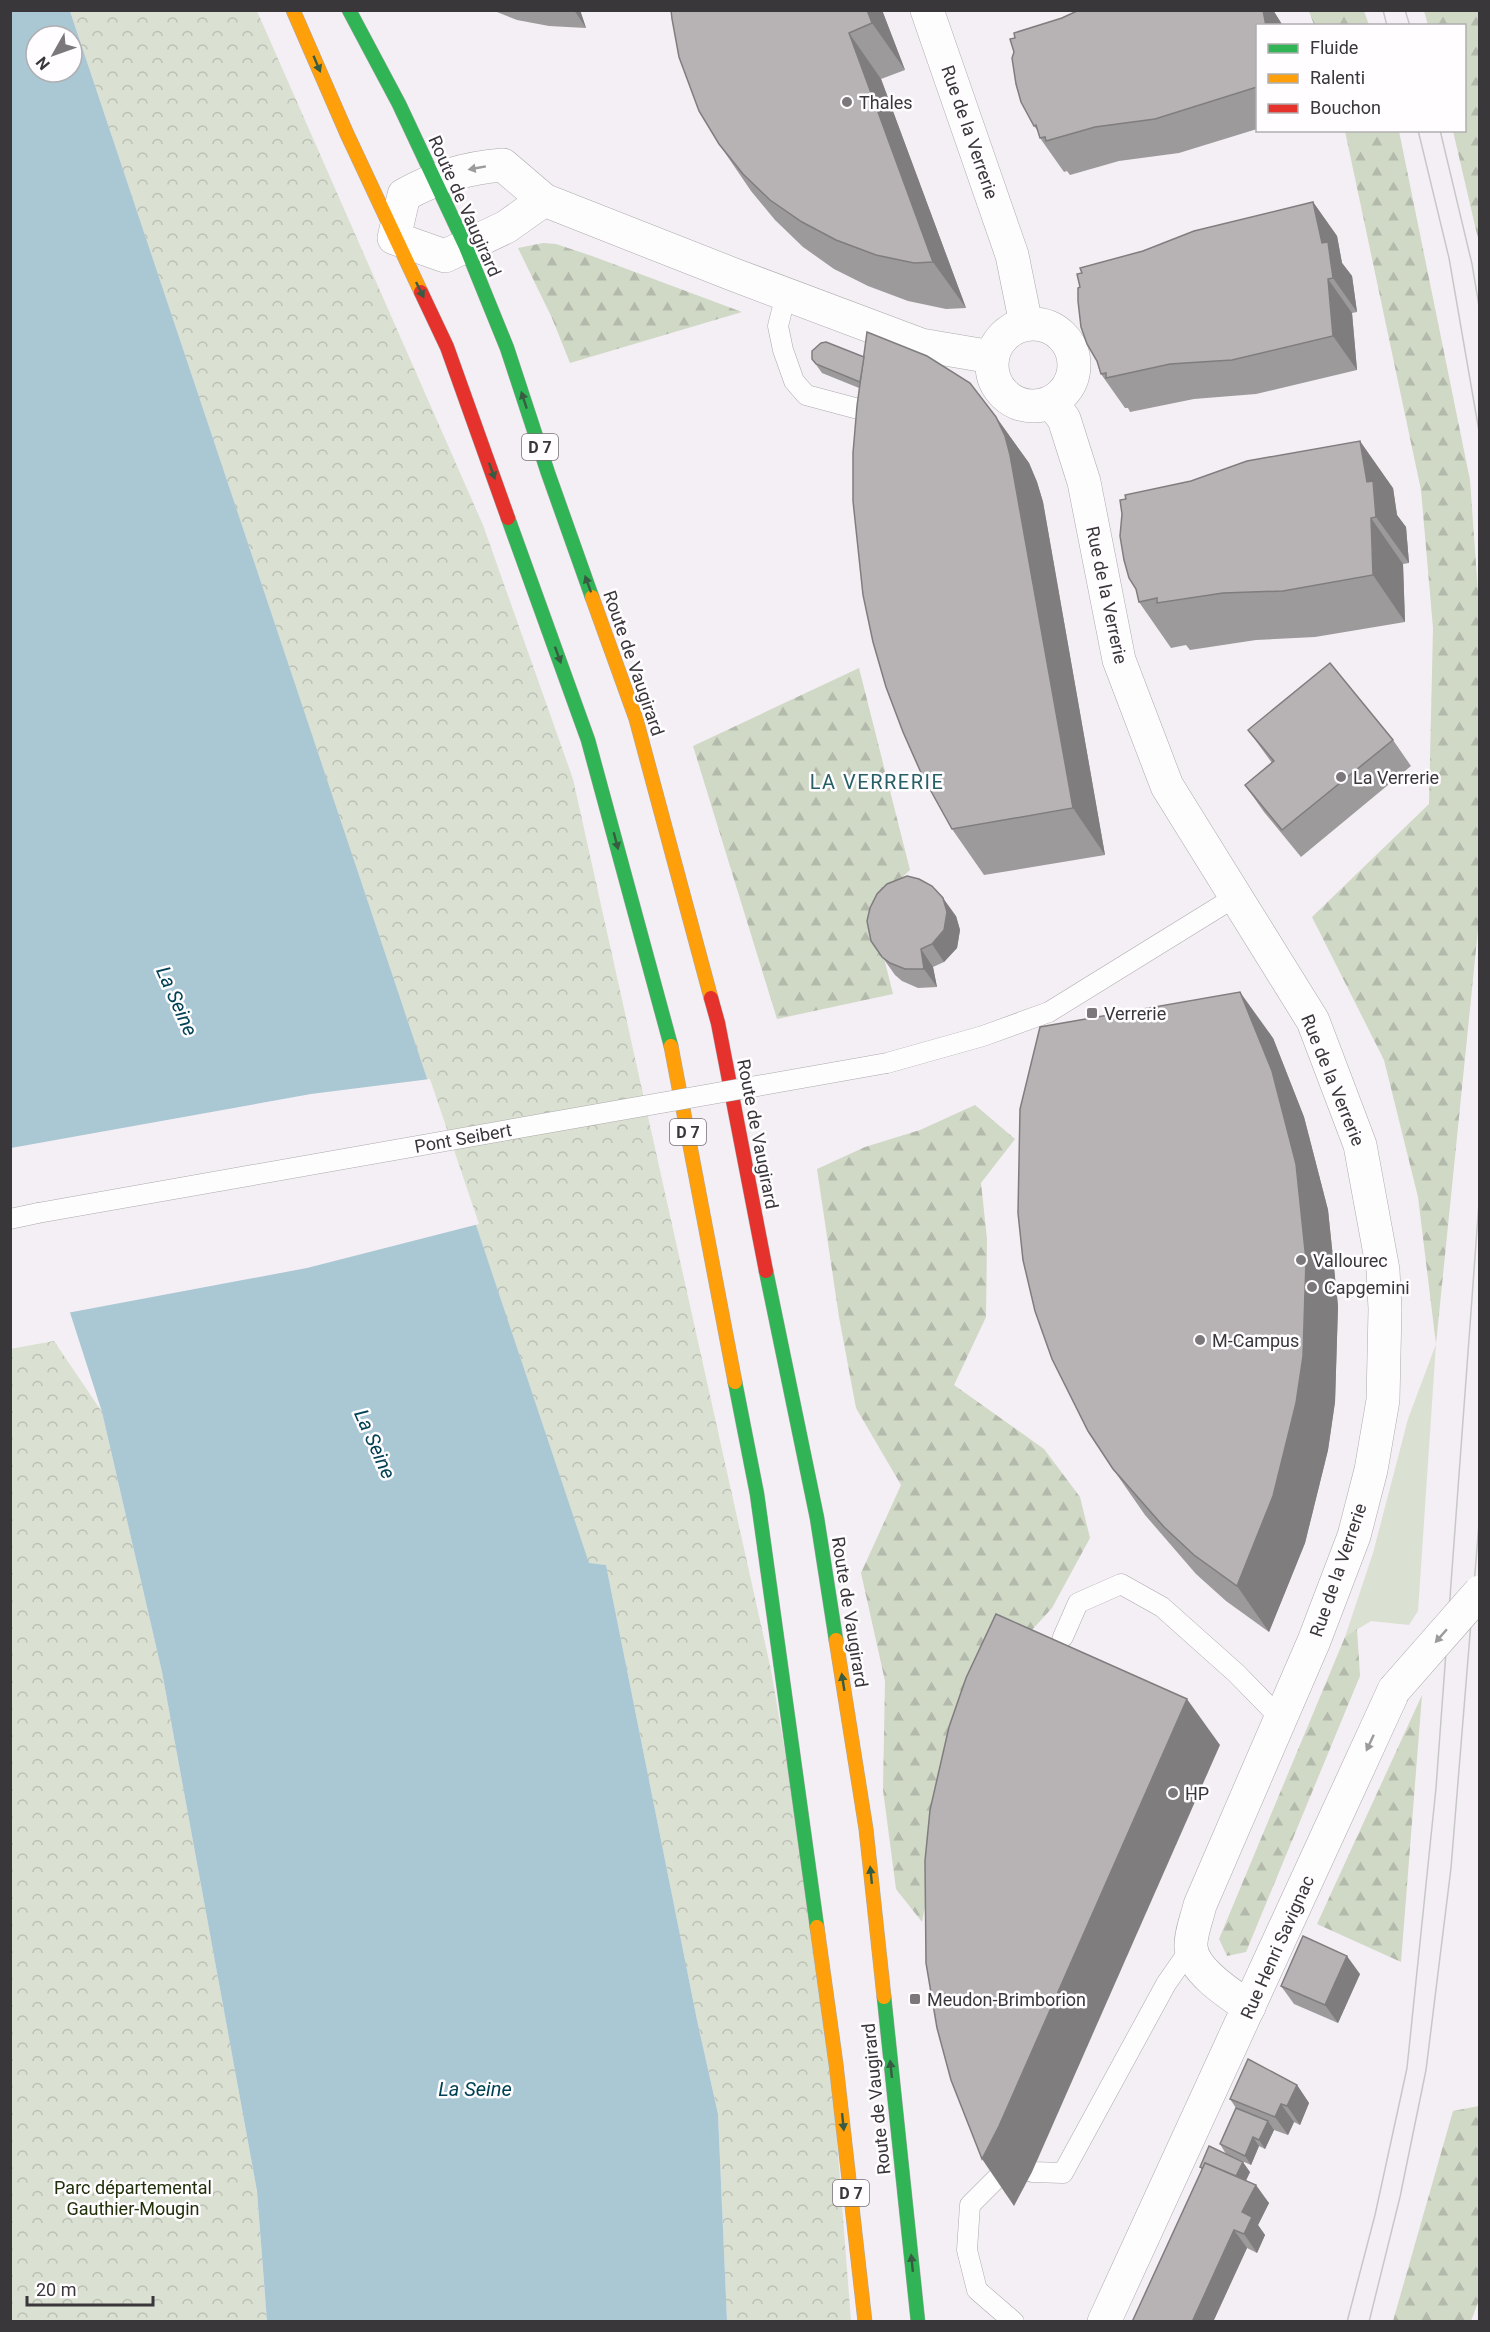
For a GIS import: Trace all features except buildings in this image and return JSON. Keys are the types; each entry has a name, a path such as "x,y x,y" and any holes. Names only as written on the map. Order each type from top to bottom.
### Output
{"main road":[{"name":"Route de Vaugirard","path":"293,10 394,238 447,347 588,740 668,1031 757,1494 836,2064 866,2322"},
{"name":"Route de Vaugirard","path":"349,10 399,104 466,247 507,348 548,473 636,719 718,1023 742,1152 818,1518 866,1829 918,2322"}],"street":[{"name":"Rue de la Verrerie","path":"927,10 1012,255 1026,324"},
{"path":"544,200 506,227 446,256 394,238 404,195 433,179 477,167 502,165 544,200 921,345 992,357"},
{"path":"1026,324 1044,325 1058,332 1069,345 1074,361 1071,378 1064,392 1050,402 1033,406 1015,402 1001,391 993,375 992,357 996,345 1015,327 1026,324"},
{"name":"Rue de la Verrerie","path":"1050,402 1064,419 1084,483 1119,660 1167,786 1313,1021 1360,1145 1383,1280 1383,1400 1371,1470 1354,1536 1314,1641 1200,1905 1191,1948"},
{"name":"Rue Henri Savignac","path":"1104,2322 1394,1690 1479,1592"},
{"path":"1191,1948 1201,1970 1231,1995 1250,2007"}],"lane":[{"path":"786,294 778,326 783,350 794,381 806,395 894,417"},
{"name":"Pont Seibert","path":"10,1219 887,1062 983,1036 1049,1012 1235,897"},
{"path":"1063,1637 1078,1603 1121,1584 1162,1606 1236,1673 1280,1717"},
{"path":"1032,2172 1063,2173 1166,1984 1191,1948"},
{"path":"1000,2174 970,2205 967,2250 977,2290 1014,2322"}],"green space":[{"path":"70,11 257,11 483,525 573,779 771,1670 825,1986 851,2321 727,2321 718,2114 606,1565 589,1564 84,53 84,24 74,24"},
{"path":"1309,11 1364,11 1369,24 1314,24"},
{"path":"1424,11 1479,11 1479,243 1453,132 1466,132 1466,24 1428,24"},
{"path":"1345,132 1399,132 1470,480 1480,620 1479,920 1436,1344 1418,1197 1384,1060 1312,917 1429,804 1433,628 1421,490"},
{"path":"543,243 556,244 592,256 742,312 570,363 552,318 518,248"},
{"path":"859,668 910,870 893,886 874,918 893,994 777,1019 693,746"},
{"path":"975,1105 1015,1139 981,1183 987,1239 986,1317 954,1385 1044,1449 1080,1497 1090,1538 1052,1608 999,1666 936,1851 922,1922 896,1889 883,1790 885,1681 861,1573 901,1485 856,1408 839,1317 817,1169 865,1147 920,1130"},
{"name":"Parc départemental Gauthier-Mougin","path":"54,1341 102,1412 162,1672 257,2191 267,2321 11,2322 10,1349"},
{"path":"1436,1344 1418,1611 1409,1625 1371,1621 1345,1637 1373,1553 1408,1419"},
{"path":"1357,1629 1360,1676 1246,1952 1227,1956 1219,1939 1345,1637"},
{"path":"1422,1695 1401,1962 1317,1924"},
{"path":"1479,2106 1479,2300 1471,2321 1393,2321 1453,2111"}],"water":[{"name":"La Seine","path":"10,11 70,11 74,24 24,24 24,84 84,84 84,53 589,1563 606,1565 718,2114 727,2321 267,2321 257,2191 162,1672 102,1412 38,1213 11,1160"}],"pier":[{"path":"430,1079 479,1224 307,1268 67,1313 35,1214 10,1167 11,1148 311,1094"}],"tram line":[{"path":"1383,10 1386,24"},
{"path":"1405,10 1409,24"},
{"path":"1418,132 1449,258 1480,437"},
{"path":"1440,132 1472,264 1480,312"},
{"path":"1347,2322 1375,2215 1407,2068 1436,1788 1480,1189"},
{"path":"1369,2322 1400,2197 1426,2070 1451,1868 1480,1511"}],"traffic: fast":[{"path":"349,10 399,104 466,247 507,348 592,597"},
{"path":"508,518 588,740 671,1046"},
{"path":"766,1271 817,1518 836,1640"},
{"path":"735,1382 757,1494 817,1927"},
{"path":"884,1997 918,2322"}],"traffic: slow":[{"path":"293,10 347,134 421,292"},
{"path":"592,597 636,719 711,998"},
{"path":"671,1046 735,1382"},
{"path":"836,1640 866,1829 884,1997"},
{"path":"817,1927 836,2064 865,2322"}],"traffic: jam":[{"path":"421,292 447,347 508,518"},
{"path":"711,998 718,1023 766,1271"}],"place":[{"name":"Thales","path":"847,102"},
{"name":"La Verrerie","path":"1341,777"},
{"name":"Verrerie","path":"1092,1013"},
{"name":"Vallourec","path":"1301,1260"},
{"name":"Capgemini","path":"1312,1287"},
{"name":"M-Campus","path":"1200,1340"},
{"name":"HP","path":"1173,1793"},
{"name":"Meudon-Brimborion","path":"915,1999"}],"district":[{"name":"LA VERRERIE","path":"877,782"}]}
